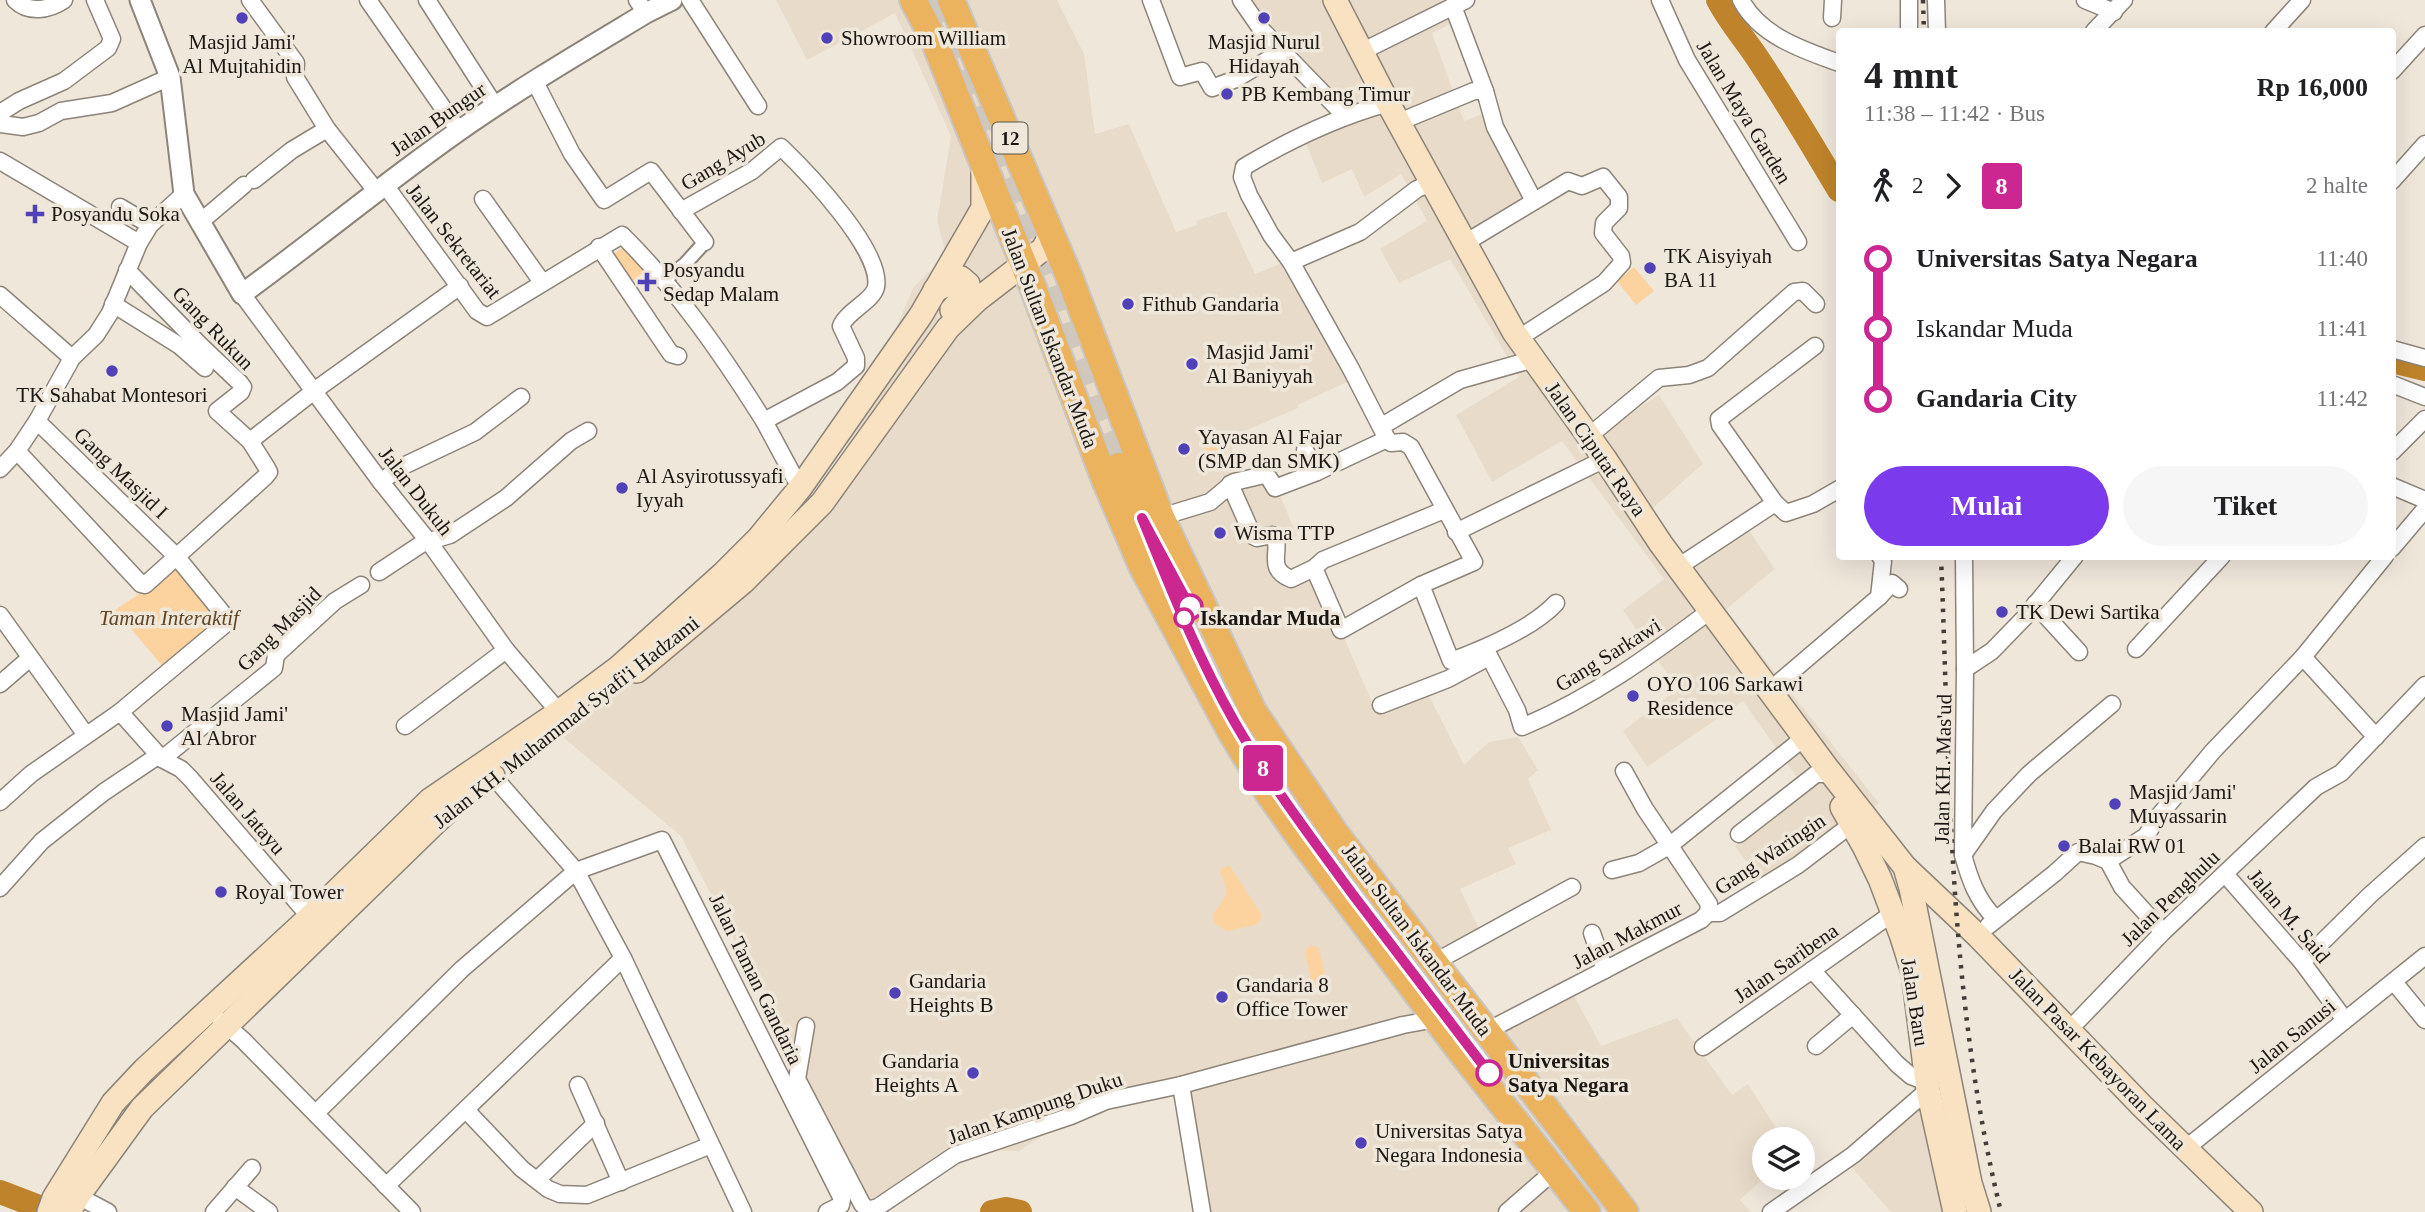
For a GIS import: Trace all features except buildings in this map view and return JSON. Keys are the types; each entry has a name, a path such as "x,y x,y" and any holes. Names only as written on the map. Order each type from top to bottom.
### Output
{"highway":[{"name":"Jalan Sultan Iskandar Muda","path":"913,0 933,38 1034,290 1105,481 1142,566 1231,732 1267,791 1436,1019 1587,1212"},
{"name":"Jalan Sultan Iskandar Muda","path":"951,0 1069,276 1152,518 1198,670"},
{"path":"1034,290 1041,279 1049,275 1069,276"},
{"name":"Jalan Sultan Iskandar Muda","path":"1119,466 1152,518 1181,588 1208,632 1227,656 1252,711 1322,815 1625,1212"}],"main road":[{"name":"Jalan Ciputat Raya","path":"1335,0 1431,183 1519,338 1678,567 1805,737 1824,771 1908,877"},
{"name":"Jalan KH. Muhammad Syafi'i Hadzami","path":"64,1206 142,1108 462,798 608,694 743,582 800,488 920,316 983,208 982,160"},
{"name":"Jalan KH. Muhammad Syafi'i Hadzami","path":"64,1206 113,1103 144,1070 310,917 430,800 559,712 618,668 724,573 822,503 936,346 964,312 1043,249 1051,235"},
{"path":"935,290 961,278 968,284 968,292 963,300 941,322 934,336 936,346"},
{"name":"Jalan Baru","path":"1824,771 1875,868 1913,972 1927,1086 1955,1212"},
{"name":"Jalan Baru","path":"1908,877 1970,1183 1979,1212"},
{"name":"Jalan Pasar Kebayoran Lama","path":"1908,877 1946,905 1978,936 2185,1149 2251,1212"}],"street":[{"path":"15,0 21,6 50,9 64,0"},
{"path":"0,113 19,101 64,81 108,48 112,38 94,0"},
{"path":"141,0 170,77 184,194 242,294"},
{"name":"Jalan Sekretariat","path":"250,0 296,63 295,77 327,129 381,189 460,286 477,312 487,317 620,234 663,281"},
{"path":"368,0 459,131"},
{"path":"427,0 495,106"},
{"name":"Jalan Bungur","path":"242,294 459,131 535,82 641,6 672,0"},
{"name":"Gang Ayub","path":"690,0 758,106"},
{"path":"1151,0 1180,76 1202,71 1212,88 1236,79 1282,51"},
{"path":"1241,0 1256,23 1345,116"},
{"name":"Jalan Maya Garden","path":"1660,0 1687,60 1798,242"},
{"path":"1741,0 1753,18 1778,37 1836,62"},
{"path":"1832,18 1833,0"},
{"path":"1909,0 1909,28"},
{"path":"1936,0 1937,28"},
{"path":"2085,0 2119,6"},
{"path":"2277,28 2302,0"},
{"path":"1361,52 1459,3 1495,127 1534,201"},
{"path":"2097,28 2119,6"},
{"path":"2396,67 2425,35"},
{"path":"0,124 23,127 39,124 61,111 112,103 170,77"},
{"path":"535,82 572,154 604,200 651,171 705,242 685,264 663,281 728,365 764,421 800,488"},
{"path":"1314,568 1340,630 1421,584 1474,562 1411,447 1403,442 1394,444 1385,433 1291,262 1271,235 1249,195 1242,177 1244,167 1288,141 1345,116 1394,112 1474,91 1485,91"},
{"path":"199,223 292,150 327,129"},
{"path":"2396,177 2425,144"},
{"name":"Gang Ayub","path":"681,211 752,171 781,147 836,204 873,266 876,286 874,292 844,319 841,326 856,358 856,366 837,382 764,421"},
{"path":"0,161 139,243"},
{"path":"1465,243 1568,181 1582,186 1600,177 1606,178 1619,197 1619,208 1604,223 1603,233 1621,256 1622,263 1604,283 1519,338"},
{"path":"1291,262 1360,232 1417,189 1431,183"},
{"path":"0,469 17,451 37,421 72,358 96,335 150,225 184,194"},
{"path":"483,199 542,282"},
{"path":"120,207 150,225"},
{"path":"599,247 670,354 678,356"},
{"name":"Gang Rukun","path":"127,270 243,387 241,392 217,411 250,441"},
{"path":"17,451 141,584 149,582 269,472 250,441 315,390 460,286"},
{"path":"1589,436 1659,378 1689,375 1708,368 1794,292 1803,291 1816,304"},
{"name":"Jalan Dukuh","path":"242,294 506,649 559,712"},
{"path":"0,295 72,358"},
{"path":"113,304 180,346 205,368"},
{"path":"1815,346 1719,419 1720,425 1775,503 1786,513 1813,504 1836,491"},
{"path":"2396,350 2425,358"},
{"path":"1152,518 1210,502 1230,484 1264,475 1275,488 1317,472 1385,433 1460,380 1534,359"},
{"path":"2396,386 2425,397"},
{"path":"381,482 399,468 475,432 521,397"},
{"path":"2396,448 2425,419"},
{"name":"Gang Masjid I","path":"37,421 176,556 229,621 120,712"},
{"path":"379,572 429,542 450,535 506,498 571,441 588,431"},
{"path":"1304,450 1317,472"},
{"path":"1456,532 1605,459"},
{"path":"1230,484 1253,536 1259,538 1272,535 1277,539 1275,561 1284,576 1291,579 1314,568 1323,560 1444,510"},
{"path":"2396,488 2425,500"},
{"path":"1678,567 1775,503"},
{"path":"2396,543 2425,509"},
{"path":"1879,597 1882,560"},
{"name":"Jalan KH. Mas'ud","path":"1964,560 1963,855 1969,878 1981,904 1995,918"},
{"name":"Jalan KH. Mas'ud","path":"1965,669 1992,651 2072,560"},
{"path":"2136,649 2218,560"},
{"path":"2108,861 2146,836 2157,818 2213,751 2303,657 2382,560"},
{"path":"1770,690 1892,583 1899,589"},
{"path":"1421,584 1451,661 1487,652"},
{"name":"Gang Masjid","path":"0,888 42,841 104,792 160,757 274,668 276,655 335,601 361,585"},
{"path":"1381,705 1448,679 1543,615 1556,603"},
{"path":"2035,604 2079,652"},
{"name":"Gang Sarkawi","path":"1487,652 1517,710 1522,727 1608,684 1711,610"},
{"path":"0,615 86,735"},
{"path":"405,726 506,649"},
{"path":"2303,657 2376,737"},
{"path":"0,684 30,658"},
{"name":"Jalan Penghulu","path":"2069,1030 2163,932 2316,787 2341,773 2425,685"},
{"path":"1963,855 1994,811 2029,774 2112,704"},
{"path":"0,802 31,774 120,712"},
{"name":"Jalan Jatayu","path":"120,712 160,757 181,769 190,778 310,917"},
{"path":"1612,870 1639,863 1669,846 1805,737"},
{"name":"Jalan Makmur","path":"1487,1031 1701,920 1708,913 1709,904 1669,846 1624,771"},
{"path":"1739,834 1824,771"},
{"path":"493,776 576,871 623,958 743,1212"},
{"name":"Gang Waringin","path":"1708,913 1720,913 1798,865 1852,824"},
{"name":"Jalan Taman Gandaria","path":"576,871 659,840 665,843 842,1199 841,1205 827,1212"},
{"path":"2302,962 2425,846"},
{"path":"1978,936 1995,918 2055,873 2078,852 2108,861 2122,887 2163,932"},
{"path":"316,1113 462,969 576,871"},
{"name":"Jalan M. Said","path":"2225,874 2302,962 2345,1020"},
{"path":"1435,962 1572,887"},
{"name":"Jalan Saribena","path":"1703,1047 1893,913"},
{"path":"1592,933 1605,970"},
{"name":"Jalan Sanusi","path":"2185,1149 2425,956"},
{"path":"386,1186 623,958"},
{"path":"1771,1212 1853,1154 1927,1086 1911,1076 1812,970"},
{"path":"2394,982 2425,1020"},
{"path":"1403,1025 1414,989"},
{"path":"210,1011 316,1113 412,1212"},
{"path":"1816,1046 1853,1015"},
{"name":"Jalan Kampung Duku","path":"806,1026 797,1079 862,1205 868,1210 878,1207 955,1155 1107,1101 1181,1085 1403,1025 1436,1019"},
{"path":"578,1085 621,1182"},
{"path":"1181,1085 1202,1212"},
{"path":"466,1110 522,1168 560,1195 587,1195 711,1145"},
{"path":"537,1180 596,1123"},
{"path":"214,1212 252,1168"},
{"path":"1507,1212 1555,1171"},
{"path":"235,1187 269,1212"},
{"path":"64,1206 108,1212"}],"shaded area":[{"path":"776,0 1057,0 1084,54 1095,134 1129,124 1176,232 1197,225 1196,221 1226,211 1255,274 1285,262 1351,380 1298,405 1298,408 1228,438 1242,475 1268,466 1297,536 1269,549 1285,588 1318,578 1375,709 1426,690 1464,765 1489,742 1518,737 1538,770 1528,779 1551,830 1508,848 1516,864 1460,889 1484,939 1446,963 1487,1017 1500,1015 1565,979 1601,1046 1677,1018 1732,1095 1748,1084 1775,1127 1752,1127 1752,1189 1740,1200 1751,1212 1211,1212 1189,1086 1101,1098 1019,1151 958,1149 870,1205 681,836 558,733 724,599 823,502 913,288 946,255 937,221 951,136 895,13 807,60"},
{"path":"1239,0 1441,0 1451,24 1432,33 1464,121 1488,112 1533,205 1475,238 1529,345 1592,437 1659,395 1703,464 1647,513 1690,565 1746,526 1775,569 1725,610 1879,803 1769,893 1735,846 1806,790 1743,701 1647,767 1623,731 1678,689 1623,610 1664,579 1562,441 1492,482 1456,415 1519,377 1450,259 1399,283 1380,249 1427,221 1401,174 1364,197 1352,169 1322,183 1305,141 1353,120"},
{"path":"1952,1076 1983,1212 1891,1212 1847,1162"}],"green space":[{"path":"627,244 647,269 627,285 608,259"},
{"path":"1634,267 1654,291 1636,305 1617,281"},
{"path":"1220,438 1228,460 1211,467 1202,445"},
{"name":"Taman Interaktif","path":"178,568 219,625 165,669 115,610"},
{"path":"1229,865 1262,915 1255,925 1227,931 1214,923 1213,915 1226,896 1226,887 1220,872"},
{"path":"1311,945 1319,948 1327,986 1321,991 1313,989 1305,951"}],"waterway":[{"path":"1718,0 1755,54 1836,185"},
{"path":"2396,362 2425,369"},
{"path":"0,1192 52,1212"},
{"path":"992,1212 1006,1209 1020,1212"}],"tunnel":[{"path":"929,0 963,72 1119,466"}],"railway":[{"path":"1923,0 1924,28"},
{"path":"1941,560 1950,804 1961,968 1984,1131 2001,1212"}],"bus line":[{"name":"8","path":"1190,607 1142,518 1195,642 1234,720 1274,785 1489,1073"}],"place":[{"name":"Masjid Jami' Al Mujtahidin","path":"242,18"},
{"name":"Masjid Nurul Hidayah","path":"1264,18"},
{"name":"Showroom William","path":"827,38"},
{"name":"PB Kembang Timur","path":"1227,94"},
{"name":"Posyandu Soka","path":"35,214"},
{"name":"TK Aisyiyah BA 11","path":"1650,268"},
{"name":"Posyandu Sedap Malam","path":"647,282"},
{"name":"Fithub Gandaria","path":"1128,304"},
{"name":"Masjid Jami' Al Baniyyah","path":"1192,364"},
{"name":"TK Sahabat Montesori","path":"112,371"},
{"name":"Yayasan Al Fajar (SMP dan SMK)","path":"1184,449"},
{"name":"Al Asyirotussyafi Iyyah","path":"622,488"},
{"name":"Wisma TTP","path":"1220,533"},
{"name":"TK Dewi Sartika","path":"2002,612"},
{"name":"Iskandar Muda","path":"1184,618"},
{"name":"OYO 106 Sarkawi Residence","path":"1633,696"},
{"name":"Masjid Jami' Al Abror","path":"167,726"},
{"name":"Masjid Jami' Muyassarin","path":"2115,804"},
{"name":"Balai RW 01","path":"2064,846"},
{"name":"Royal Tower","path":"221,892"},
{"name":"Gandaria Heights B","path":"895,993"},
{"name":"Gandaria 8 Office Tower","path":"1222,997"},
{"name":"Gandaria Heights A","path":"973,1073"},
{"name":"Universitas Satya Negara","path":"1489,1073"},
{"name":"Universitas Satya Negara Indonesia","path":"1361,1143"}]}
